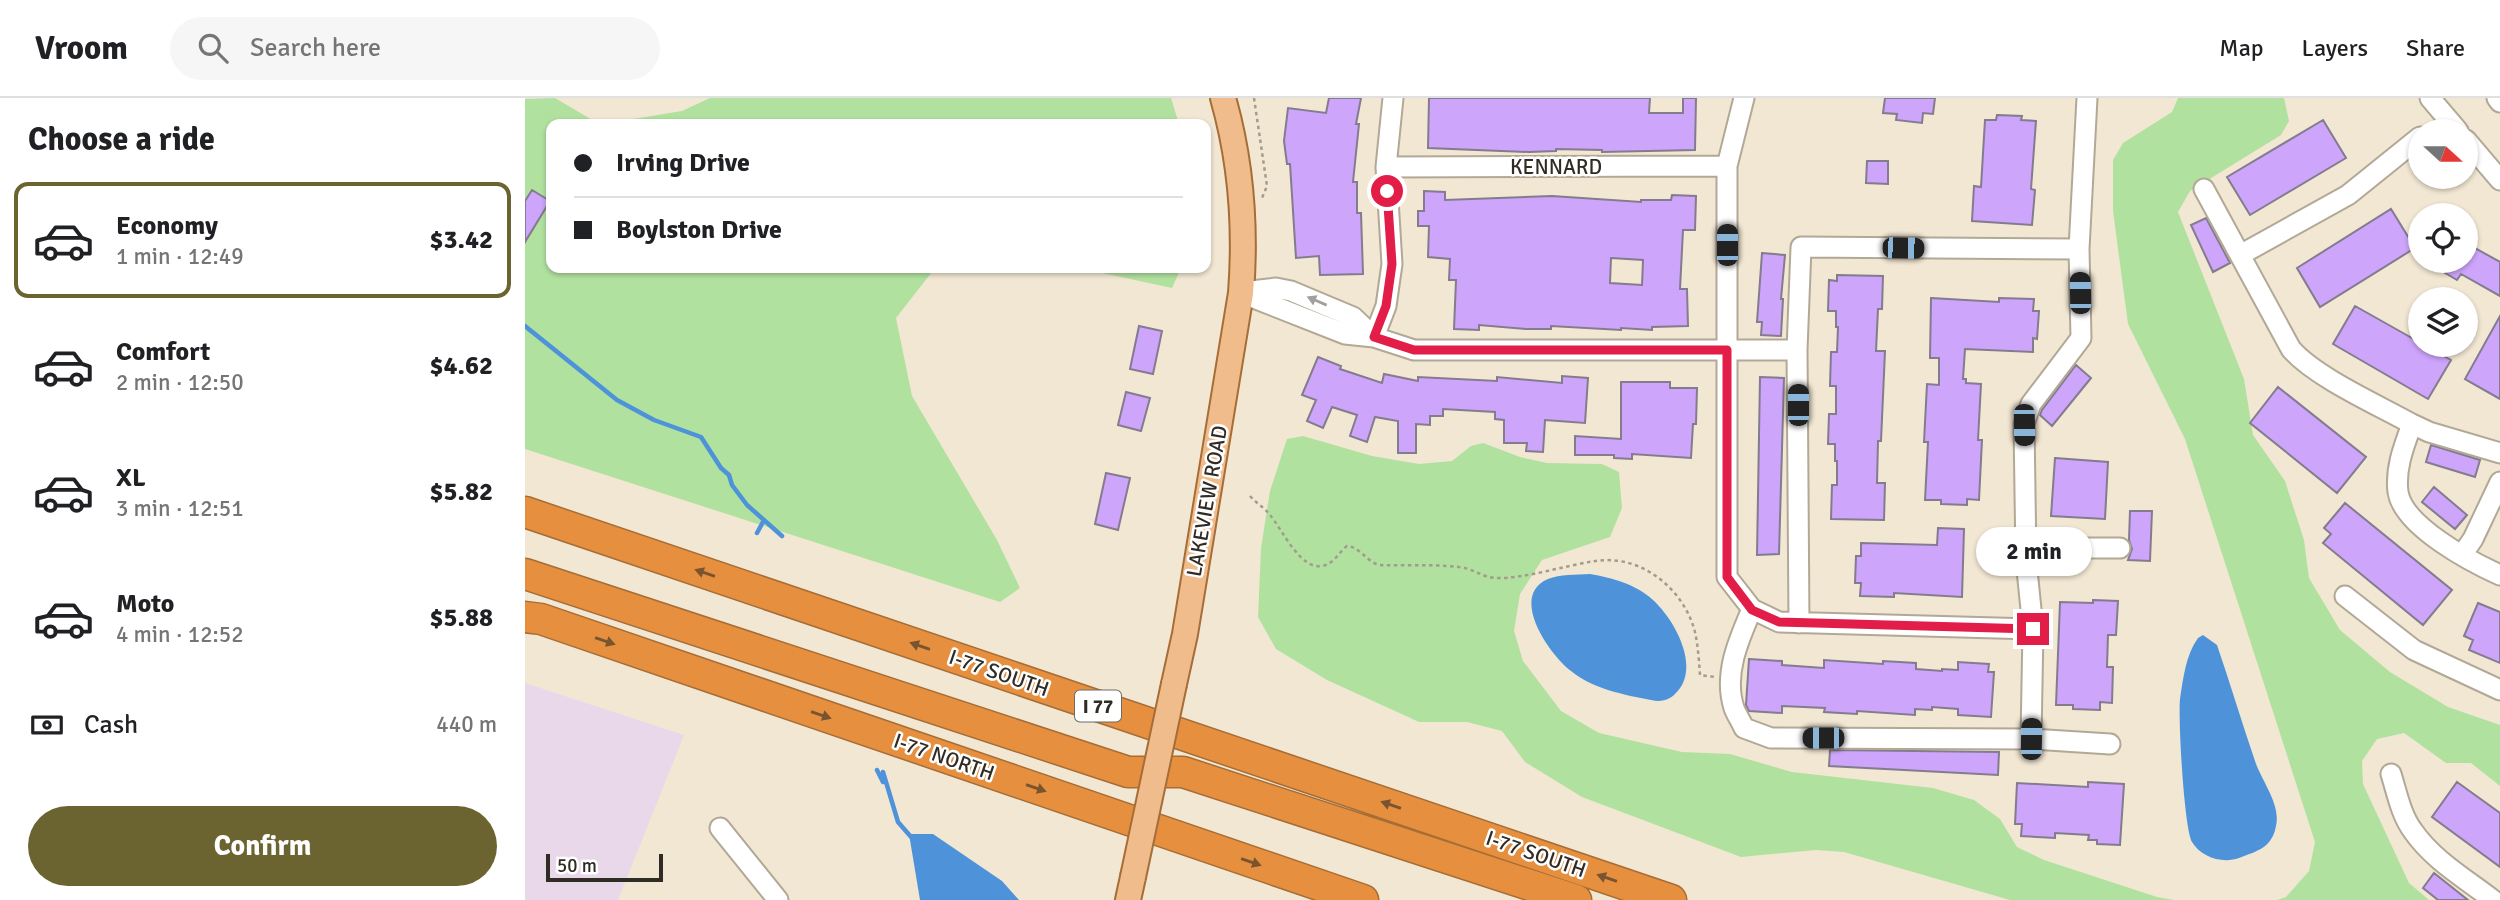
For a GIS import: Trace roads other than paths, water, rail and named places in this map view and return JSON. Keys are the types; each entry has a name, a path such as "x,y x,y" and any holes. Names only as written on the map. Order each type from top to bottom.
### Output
{"highway":[{"name":"I-77 SOUTH","path":"525,512 1671,900"},
{"path":"525,553 1088,749"},
{"path":"525,574 1088,749 1132,754 1156,772 1183,772 1224,795 1512,900"},
{"name":"I-77 NORTH","path":"530,616 1363,900"},
{"path":"1224,795 1576,900"}],"main road":[{"name":"LAKEVIEW ROAD","path":"1131,888 1185,634 1241,293 1244,245 1241,196 1235,151 1223,98"}],"street":[{"path":"1374,337 1386,306 1392,264 1386,167 1393,98"},
{"path":"1744,98 1727,166 1727,577 1752,610 1779,622 2033,629"},
{"path":"2031,739 2033,629 2026,548 2024,425 2031,404 2081,338 2079,249 2087,98"},
{"path":"2430,98 2448,119"},
{"path":"2440,119 2445,115"},
{"path":"2240,255 2347,195 2408,147"},
{"path":"2478,154 2500,180"},
{"name":"KENNARD","path":"1386,167 1727,166"},
{"path":"2204,189 2291,349 2298,357 2412,424 2429,432 2500,453"},
{"path":"1799,623 1797,351 1801,247 2079,249"},
{"path":"1241,293 1276,288 1291,291 1353,317 1374,337 1414,350 1797,351"},
{"path":"2412,424 2397,472 2398,494 2403,506 2418,522 2462,555 2500,575"},
{"path":"2462,555 2473,539 2500,482"},
{"path":"2026,548 2120,548"},
{"path":"2345,596 2414,650 2500,690"},
{"path":"1752,610 1736,647 1731,679 1733,707 1744,728 1771,738 2031,739 2110,744"},
{"path":"2391,774 2412,831 2440,860 2493,900"},
{"path":"720,828 778,900"}],"water":[{"path":"1590,574 1639,590 1653,600 1670,620 1682,645 1686,672 1683,684 1670,698 1658,701 1641,698 1589,682 1562,663 1544,639 1532,611 1532,598 1537,587 1553,577"},
{"path":"2203,635 2217,645 2255,761 2276,810 2276,826 2267,844 2258,851 2232,860 2219,860 2201,852 2192,842 2186,816 2180,699 2191,651 2198,638"},
{"path":"909,834 933,834 1002,881 1019,900 920,900"}],"waterway":[{"path":"525,326 617,400 654,420 701,437 747,505 782,536"},
{"path":"757,533 764,520"},
{"path":"877,770 883,782"},
{"path":"883,772 898,822 912,838"}]}
